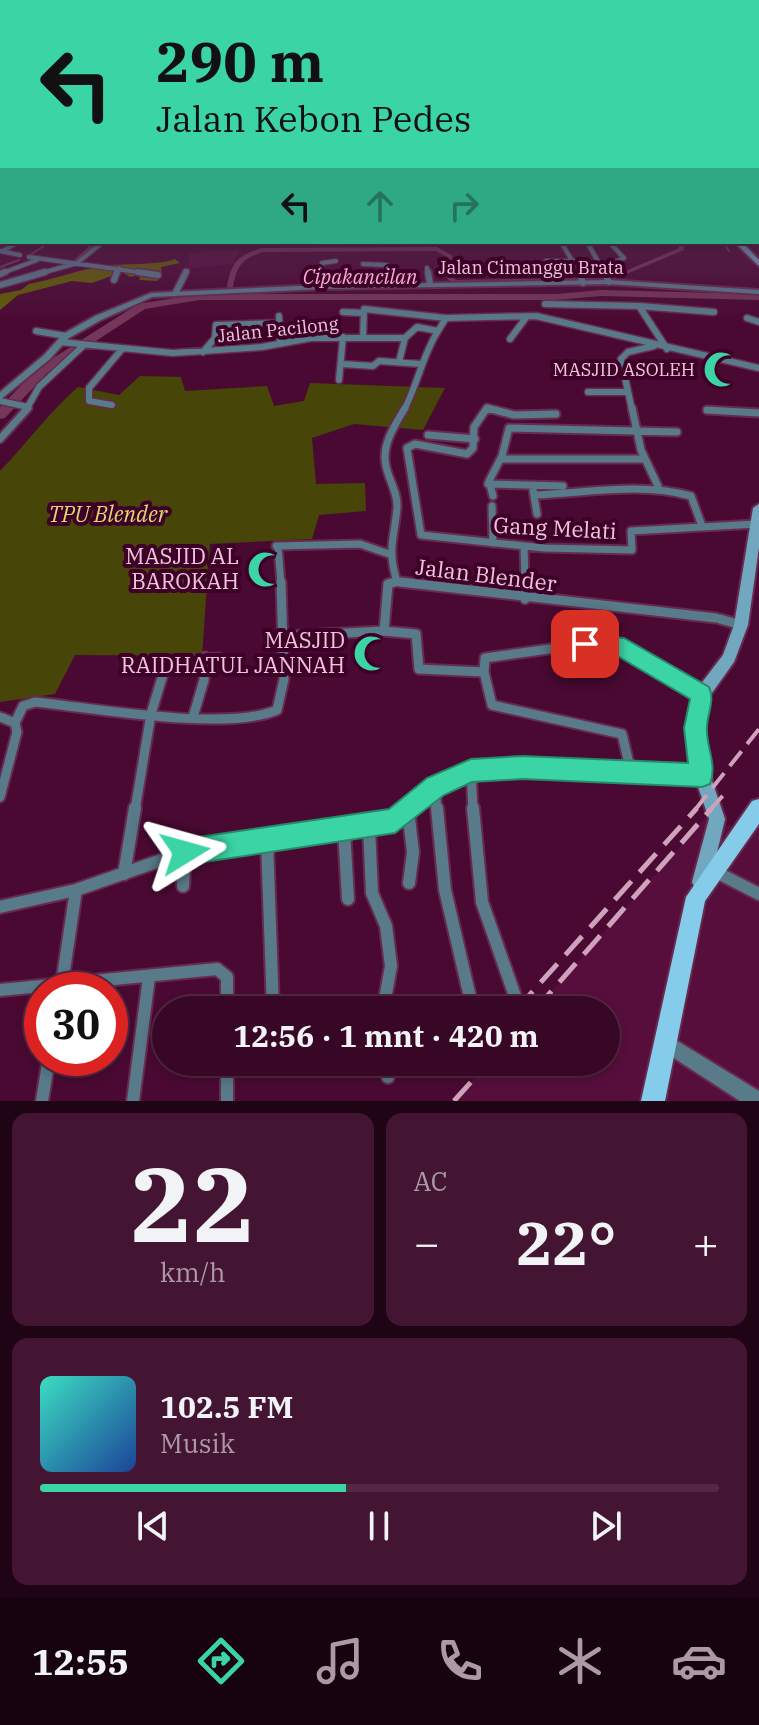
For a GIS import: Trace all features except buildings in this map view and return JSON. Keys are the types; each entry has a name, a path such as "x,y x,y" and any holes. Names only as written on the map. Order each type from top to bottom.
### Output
{"main road":[{"path":"740,244 759,264"},
{"path":"653,1101 696,897 711,854 717,819 702,775 695,728 702,694 729,658 741,625 759,508"},
{"path":"696,897 712,870 759,808"},
{"path":"717,819 736,829 746,826"}],"street":[{"path":"0,285 77,263 101,244"},
{"path":"562,244 575,261 581,280"},
{"path":"588,244 609,282"},
{"path":"604,272 615,269 615,262 624,258 611,244"},
{"path":"2,251 20,255"},
{"path":"29,257 158,275"},
{"path":"0,274 42,258"},
{"path":"320,287 322,263 336,261"},
{"path":"546,261 575,261"},
{"path":"363,264 386,265 387,285"},
{"path":"114,280 119,268"},
{"path":"427,268 430,284"},
{"path":"176,292 187,271"},
{"name":"Jalan Cimanggu Brata","path":"2,400 64,340 140,298 176,292 581,280 758,292"},
{"path":"545,304 603,303 624,308 639,306 714,312"},
{"path":"639,306 668,350"},
{"path":"363,338 364,309 446,318 543,317 668,350 759,368"},
{"path":"343,312 364,313"},
{"path":"389,554 397,506 395,487 385,464 388,437 417,386 421,364 446,318"},
{"path":"747,318 759,322"},
{"path":"203,352 215,338 216,325 278,319 280,344"},
{"path":"510,339 525,319"},
{"name":"Jalan Pacilong","path":"36,331 83,345 203,352 343,337 405,338 417,327 438,331"},
{"path":"339,380 343,337"},
{"path":"399,362 405,338"},
{"path":"0,439 28,407 44,382 83,345"},
{"path":"655,346 623,355 627,392 636,429 645,459 658,486"},
{"path":"112,405 89,401 89,388 122,349"},
{"path":"342,364 373,366 379,361 421,364"},
{"path":"588,392 627,392"},
{"path":"2,400 28,407"},
{"path":"428,435 475,439 474,427 487,408 514,415 556,414"},
{"path":"707,410 759,413"},
{"path":"493,543 493,501 488,484 489,474 501,459 509,428 677,432"},
{"name":"Gang Melati","path":"475,439 473,448 467,454 415,444 407,448 421,535 425,538 632,550 631,531 756,524"},
{"path":"501,459 645,459"},
{"path":"488,484 563,486"},
{"path":"531,485 537,514"},
{"path":"534,495 583,495 658,486 693,497 702,526"},
{"name":"Jalan Blender","path":"284,636 277,546 360,544 389,554 397,582 718,619 741,625"},
{"path":"524,546 525,599"},
{"path":"384,631 385,594 388,584 397,582"},
{"path":"0,797 17,732 15,723 23,706 35,702 235,719 272,714 278,709 285,673 284,636 384,631 416,634 419,669 484,672"},
{"path":"631,772 626,739 622,734 492,705 484,672 485,658 585,644 617,645 702,694"},
{"path":"193,717 204,680 205,657"},
{"path":"124,874 151,714 167,661 219,658"},
{"path":"0,717 15,723"},
{"path":"0,907 76,890 185,852 369,827 395,820 435,786 471,771 523,767 702,775"},
{"path":"471,771 475,857 482,902 515,996"},
{"path":"435,786 445,890 470,996"},
{"path":"408,810 413,852 409,883"},
{"path":"369,827 372,893 386,926 391,966 386,996"},
{"path":"344,830 348,899"},
{"path":"267,841 273,996"},
{"path":"183,886 185,852"},
{"path":"712,870 759,894"},
{"path":"63,972 76,890"},
{"path":"128,979 224,971 227,996"},
{"path":"133,1101 149,977"},
{"path":"0,990 24,988"},
{"path":"666,1043 757,1101"},
{"path":"42,1101 46,1076"},
{"path":"227,1076 227,1101"}],"shaded area":[{"path":"202,249 240,251 231,264 188,269 189,254 200,253"},
{"path":"175,259 180,263 161,267 162,276 157,281 139,280 141,275 130,277 122,272 92,283 72,281 18,295 0,310 0,294 21,290 29,284 102,266 159,263"},
{"path":"759,804 759,1101 454,1101 476,1076 620,1076 620,996 547,996 713,809 717,820 736,829"}],"green space":[{"name":"TPU Blender","path":"140,376 181,377 185,391 267,386 274,406 304,401 310,383 445,388 423,430 354,424 312,438 316,484 365,483 366,511 319,515 312,539 210,544 202,656 75,655 55,694 0,702 0,471 78,387 119,395"}],"waterway":[{"path":"30,255 47,244"},
{"path":"76,261 96,244"},
{"path":"610,279 682,249 681,244"},
{"path":"724,244 729,251"},
{"path":"230,287 238,262 262,250 437,249 450,256 445,270 455,282 578,280"},
{"path":"0,267 19,260"},
{"path":"585,280 604,280"},
{"name":"Cipakancilan","path":"0,415 43,370 142,306 199,297 556,297 601,293 759,297"}],"railway":[{"path":"695,810 759,729"},
{"path":"710,810 728,790"},
{"path":"529,996 697,808"},
{"path":"547,996 712,808"},
{"path":"454,1101 476,1076"}],"place":[{"name":"MASJID ASOLEH","path":"721,370"},
{"name":"MASJID AL BAROKAH","path":"265,569"},
{"name":"MASJID RAIDHATUL JANNAH","path":"371,653"}],"route":[{"path":"185,852 369,827 395,820 435,786 471,771 523,767 702,775 695,728 702,694 617,645 585,644"}]}
